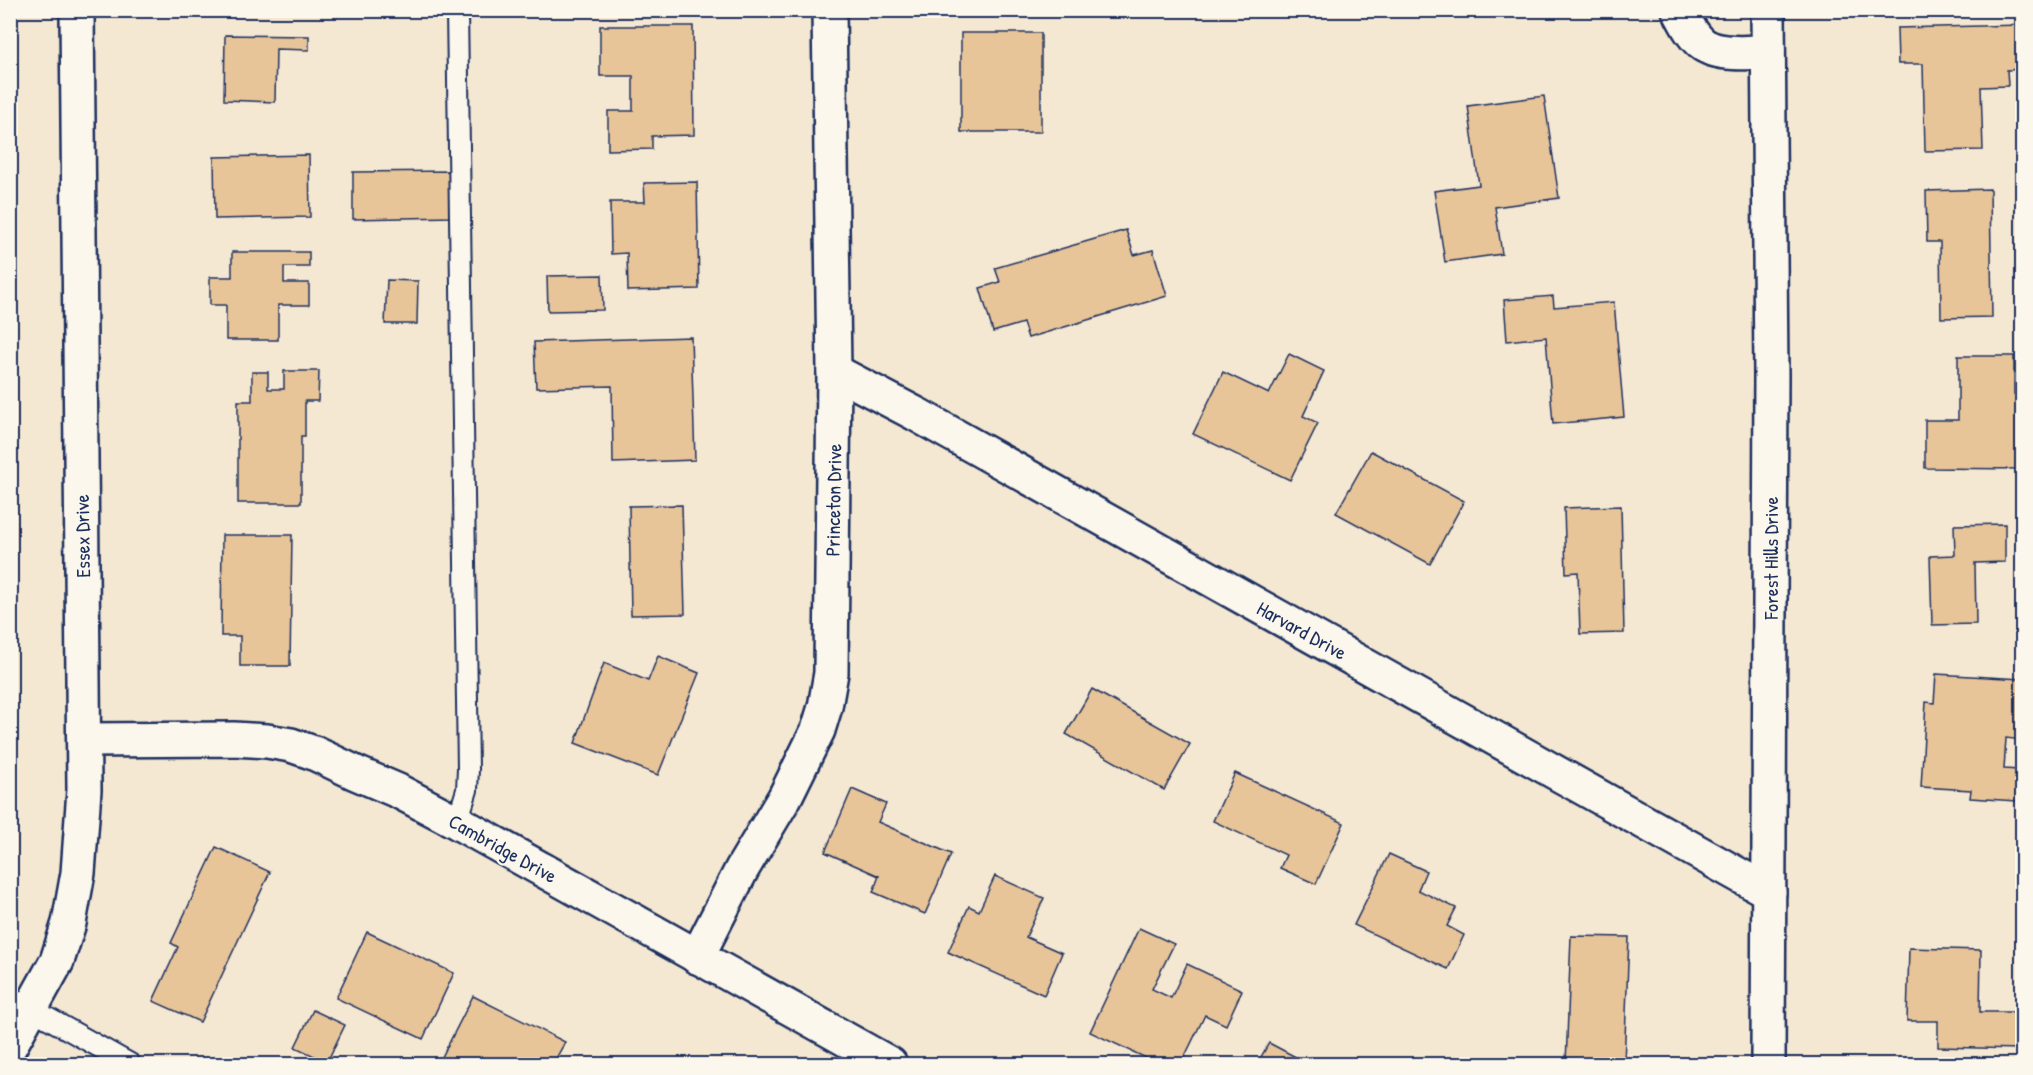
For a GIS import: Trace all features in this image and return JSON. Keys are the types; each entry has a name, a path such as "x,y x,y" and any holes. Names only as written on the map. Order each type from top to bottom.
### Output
{"street":[{"name":"Essex Drive","path":"10,1046 20,1003 57,961 69,923 78,873 84,790 77,10"},
{"name":"Princeton Drive","path":"697,957 742,869 785,797 818,730 831,673 834,371 830,10"},
{"path":"1679,10 1688,27 1702,43 1711,48 1737,53 1768,51"},
{"name":"Forest Hills Drive","path":"1767,1065 1771,363 1768,10"},
{"name":"Harvard Drive","path":"834,371 916,414 1769,892"},
{"name":"Cambridge Drive","path":"84,740 234,739 267,741 314,753 398,791 457,822 890,1065"}],"lane":[{"path":"457,10 468,769 467,790 457,822"},
{"path":"20,1003 130,1065"}],"building":[{"path":"2022,25 2022,69 2007,70 2008,86 1981,87 1983,150 1925,151 1923,64 1898,64 1897,28"},
{"path":"600,26 693,26 694,135 652,136 652,149 608,150 608,111 633,111 633,76 600,76"},
{"path":"961,33 1041,33 1041,132 961,132"},
{"path":"225,35 309,36 309,50 276,49 275,102 224,100"},
{"path":"1544,96 1559,198 1495,207 1502,254 1445,262 1434,191 1479,185 1468,106"},
{"path":"309,155 310,217 215,219 214,157"},
{"path":"452,171 453,217 353,219 353,172"},
{"path":"697,182 699,289 628,291 627,253 611,254 610,202 645,202 644,183"},
{"path":"1990,189 1992,317 1941,318 1940,242 1927,242 1926,191"},
{"path":"1126,230 1134,255 1153,250 1167,296 1028,338 1023,323 993,332 980,288 1000,282 995,268"},
{"path":"232,252 309,252 309,267 284,267 284,283 309,283 309,305 278,305 278,340 226,340 226,305 210,305 210,277 232,277"},
{"path":"602,275 603,310 548,311 547,276"},
{"path":"387,280 418,281 417,324 385,324"},
{"path":"1553,296 1554,307 1614,302 1624,417 1553,424 1546,337 1507,341 1504,300"},
{"path":"691,337 695,460 613,463 612,386 536,388 534,342"},
{"path":"1289,354 1324,371 1303,416 1318,423 1290,480 1193,434 1223,372 1269,394"},
{"path":"1958,356 2014,356 2014,394 2022,394 2022,469 1925,468 1925,420 1958,420"},
{"path":"284,371 319,371 318,401 305,401 305,436 301,436 301,503 238,503 238,401 252,401 252,372 268,372 268,389 284,389"},
{"path":"1371,451 1464,501 1430,564 1336,513"},
{"path":"682,505 685,614 631,615 629,506"},
{"path":"1621,506 1624,633 1580,634 1578,572 1566,573 1564,508"},
{"path":"2005,524 2005,562 1975,563 1976,624 1932,625 1930,556 1955,555 1954,525"},
{"path":"222,535 292,535 290,666 240,666 240,636 221,636"},
{"path":"658,656 699,673 658,775 575,743 604,663 648,681"},
{"path":"1936,674 2022,679 2022,740 2006,738 2004,769 2019,770 2017,801 1970,798 1971,790 1921,787 1926,702 1934,703"},
{"path":"1092,689 1190,744 1164,790 1066,734"},
{"path":"1235,773 1344,823 1316,884 1280,868 1286,855 1213,821"},
{"path":"852,789 886,804 878,822 951,854 925,914 873,892 879,876 825,852"},
{"path":"216,847 270,872 200,1022 153,1001 178,947 171,943"},
{"path":"1389,854 1426,871 1418,890 1456,908 1447,926 1464,935 1448,969 1354,925"},
{"path":"995,876 1044,898 1026,937 1062,953 1044,995 948,952 969,906 979,911"},
{"path":"1139,928 1174,944 1152,989 1171,998 1187,964 1242,990 1226,1025 1205,1015 1181,1064 1159,1064 1090,1032"},
{"path":"367,932 454,973 423,1039 336,998"},
{"path":"1571,936 1629,937 1624,1064 1566,1064"},
{"path":"1909,948 1981,950 1980,1012 2020,1012 2019,1049 1938,1047 1938,1021 1907,1021"},
{"path":"473,996 565,1042 553,1064 451,1064 441,1059"},
{"path":"313,1010 345,1025 327,1062 295,1047"},
{"path":"1269,1043 1309,1064 1257,1064"}]}
